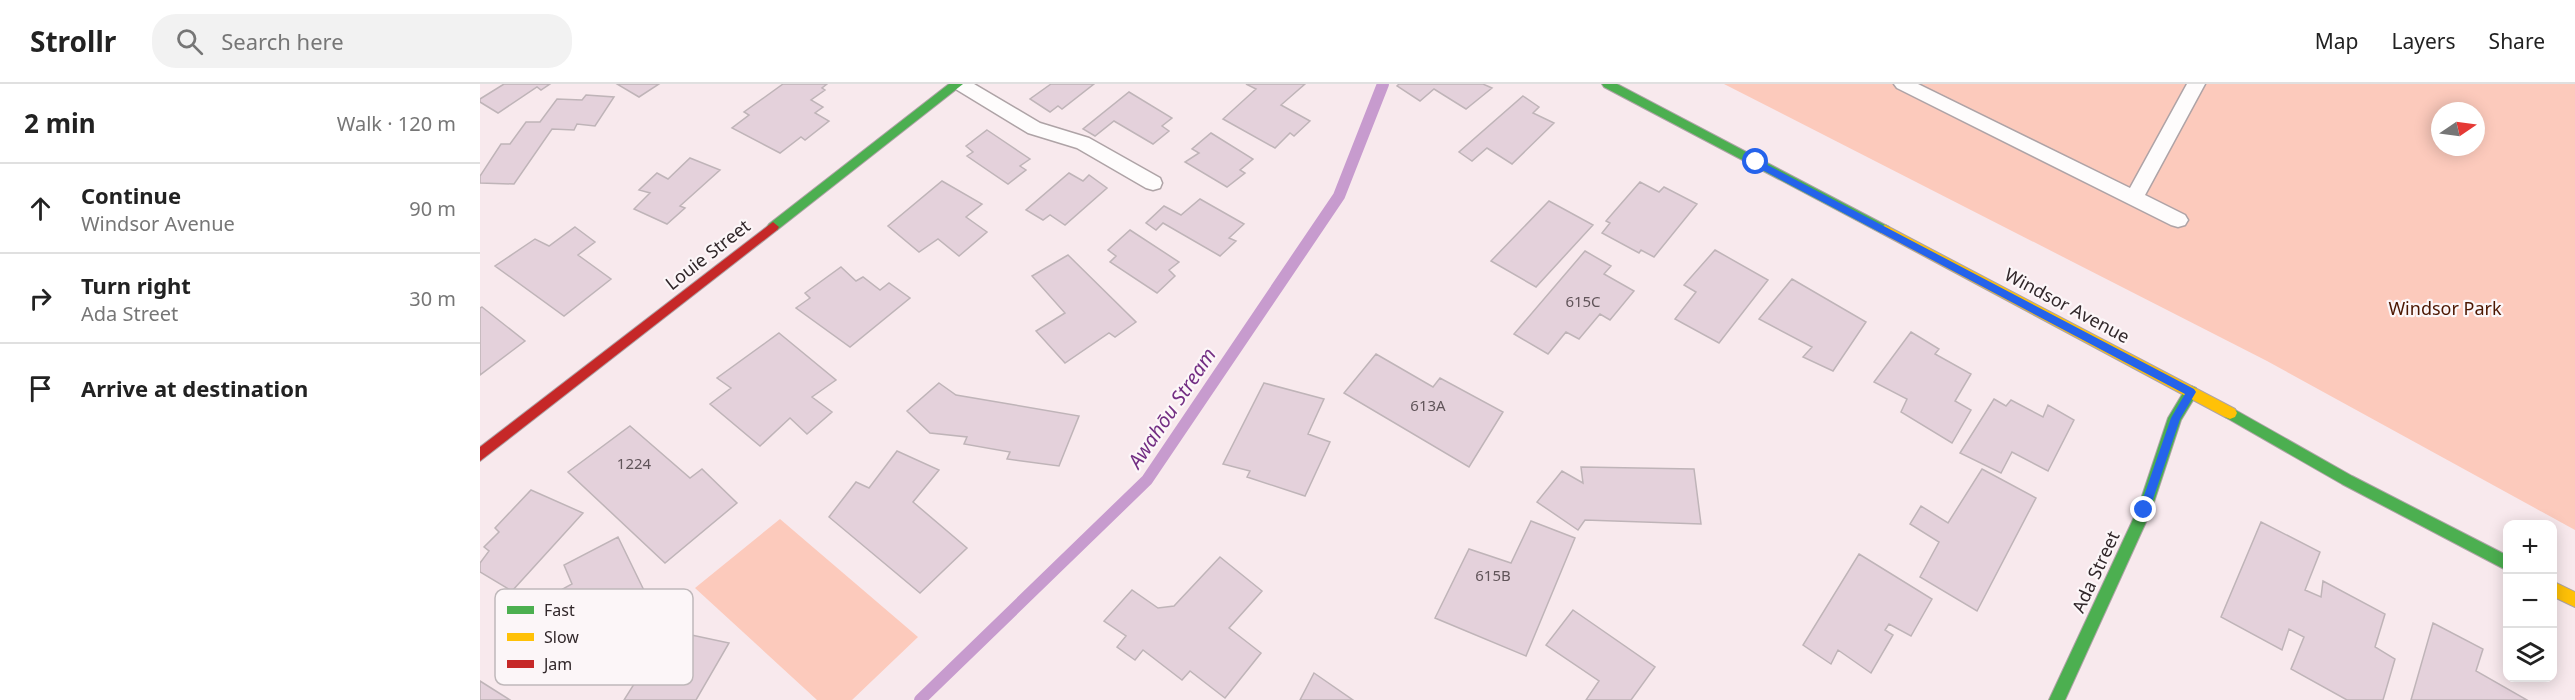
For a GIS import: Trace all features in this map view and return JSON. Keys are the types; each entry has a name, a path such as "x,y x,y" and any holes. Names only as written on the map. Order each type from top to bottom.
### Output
{"main road":[{"name":"Louie Street","path":"480,455 958,84"},
{"name":"Windsor Avenue","path":"1608,84 2191,392 2347,480 2503,561"},
{"name":"Ada Street","path":"2057,700 2144,510 2175,418 2191,392"},
{"path":"2557,590 2575,600"}],"lane":[{"path":"958,84 1034,128 1083,143 1154,183"},
{"path":"1903,84 1930,90 2178,220"},
{"path":"2134,198 2196,84"}],"green space":[{"name":"Windsor Park","path":"1724,84 2575,84 2575,530 2267,361"},
{"path":"780,519 918,637 852,700 817,700 695,588"}],"building":[{"path":"504,84 550,84 541,90 537,87 498,113 480,102 480,99"},
{"path":"617,84 659,84 639,97"},
{"path":"783,84 827,84 822,88 825,90 811,100 823,107 815,113 829,121 805,140 801,137 780,153 732,128 749,115 744,112"},
{"path":"1051,84 1094,84 1062,109 1058,106 1050,112 1030,99"},
{"path":"1246,84 1305,84 1281,105 1310,121 1294,136 1290,133 1275,148 1223,119 1256,89"},
{"path":"1399,84 1483,84 1492,88 1466,109 1434,89 1420,101 1397,86"},
{"path":"1129,92 1172,118 1162,126 1169,131 1153,144 1114,121 1095,136 1083,129"},
{"path":"586,95 614,97 595,126 577,124 574,130 552,129 514,184 480,183 480,176 501,144 510,144 526,122 540,122 557,99 582,100"},
{"path":"1523,96 1539,107 1533,113 1554,123 1512,164 1487,148 1472,161 1459,152"},
{"path":"987,130 1030,159 1020,166 1026,170 1008,184 967,156 973,152 966,146"},
{"path":"1211,133 1253,159 1240,170 1245,173 1227,187 1185,162 1199,153 1192,149"},
{"path":"690,158 720,170 680,206 685,208 667,224 634,209 650,193 639,190 657,173 668,179"},
{"path":"1069,173 1083,181 1089,175 1107,188 1065,225 1050,215 1043,220 1026,210"},
{"path":"942,181 982,204 966,217 987,232 959,256 938,239 919,252 888,226"},
{"path":"1640,182 1659,192 1664,187 1697,204 1654,257 1641,250 1639,253 1602,233 1610,223 1606,221"},
{"path":"1200,199 1244,224 1229,238 1236,241 1220,256 1163,223 1156,230 1146,223 1164,206 1181,215"},
{"path":"1549,201 1593,225 1536,287 1491,261"},
{"path":"575,227 595,242 578,255 611,279 564,316 495,266 535,239 549,246"},
{"path":"1130,230 1179,262 1169,270 1175,276 1157,293 1110,262 1116,256 1108,250"},
{"path":"1715,250 1768,280 1719,343 1675,319 1696,292 1684,285"},
{"path":"1585,251 1611,266 1604,274 1634,291 1610,320 1600,314 1579,339 1566,332 1548,354 1514,334"},
{"path":"1068,255 1136,322 1115,337 1109,333 1065,363 1036,331 1065,313 1032,276"},
{"path":"841,267 856,281 863,277 880,290 889,283 910,298 850,347 796,308 810,298 805,293"},
{"path":"1792,279 1866,322 1833,371 1803,357 1812,347 1759,319"},
{"path":"482,307 525,341 480,375 480,308"},
{"path":"1911,332 1939,349 1935,354 1971,374 1955,401 1971,410 1952,443 1901,412 1907,399 1874,382"},
{"path":"779,333 836,380 812,397 832,412 807,434 790,418 760,446 710,404 731,388 717,378"},
{"path":"1376,354 1433,387 1440,378 1503,412 1469,467 1344,393"},
{"path":"939,383 956,395 1079,416 1059,466 1007,459 1010,452 964,444 967,437 930,433 907,411"},
{"path":"1264,383 1324,399 1308,434 1330,442 1305,496 1247,477 1250,471 1223,464"},
{"path":"1994,399 2006,406 2011,400 2043,417 2048,405 2074,420 2048,471 2012,452 2001,473 1960,453"},
{"path":"630,426 690,478 702,469 737,503 665,563 568,472"},
{"path":"897,451 939,470 913,502 967,548 920,593 829,517 856,482 869,488"},
{"path":"1581,467 1694,469 1701,524 1585,520 1578,530 1537,502 1562,471 1583,483"},
{"path":"1982,469 2036,498 1977,611 1920,577 1939,542 1910,524 1921,506 1948,523"},
{"path":"531,490 583,513 514,589 509,589 480,572 480,563 489,551 484,547 499,532 495,528"},
{"path":"1531,521 1575,538 1526,656 1435,618 1469,549 1511,563"},
{"path":"2261,522 2320,552 2305,590 2321,597 2323,581 2385,614 2375,647 2395,659 2383,700 2347,700 2291,669 2304,637 2289,629 2282,650 2221,617"},
{"path":"618,537 643,589 563,589 572,584 564,565"},
{"path":"1859,554 1932,599 1911,636 1889,624 1885,630 1893,635 1871,673 1838,650 1831,664 1803,645"},
{"path":"1220,557 1262,591 1229,628 1261,653 1225,698 1190,671 1182,680 1143,650 1135,660 1117,647 1126,636 1104,621 1132,590 1158,608 1174,606"},
{"path":"1573,610 1655,667 1631,700 1586,700 1599,681 1546,645"},
{"path":"2433,623 2483,649 2476,671 2527,700 2411,700"},
{"path":"693,635 729,643 696,700 624,700 633,685 693,685"},
{"path":"1314,673 1353,700 1300,700"},
{"path":"480,681 510,700 480,700"}],"waterway":[{"name":"Awahōu Stream","path":"920,700 1147,480 1339,196 1383,84"}],"traffic: fast":[{"path":"773,227 957,84"},
{"path":"1608,84 1885,230"},
{"path":"2057,700 2144,511 2175,418 2191,392"},
{"path":"2230,413 2347,480 2503,561"}],"traffic: slow":[{"path":"1885,230 2230,413"},
{"path":"2557,591 2575,600"}],"traffic: jam":[{"path":"480,455 773,227"}],"route":[{"path":"1756,162 2191,392 2175,418 2144,510"}]}
